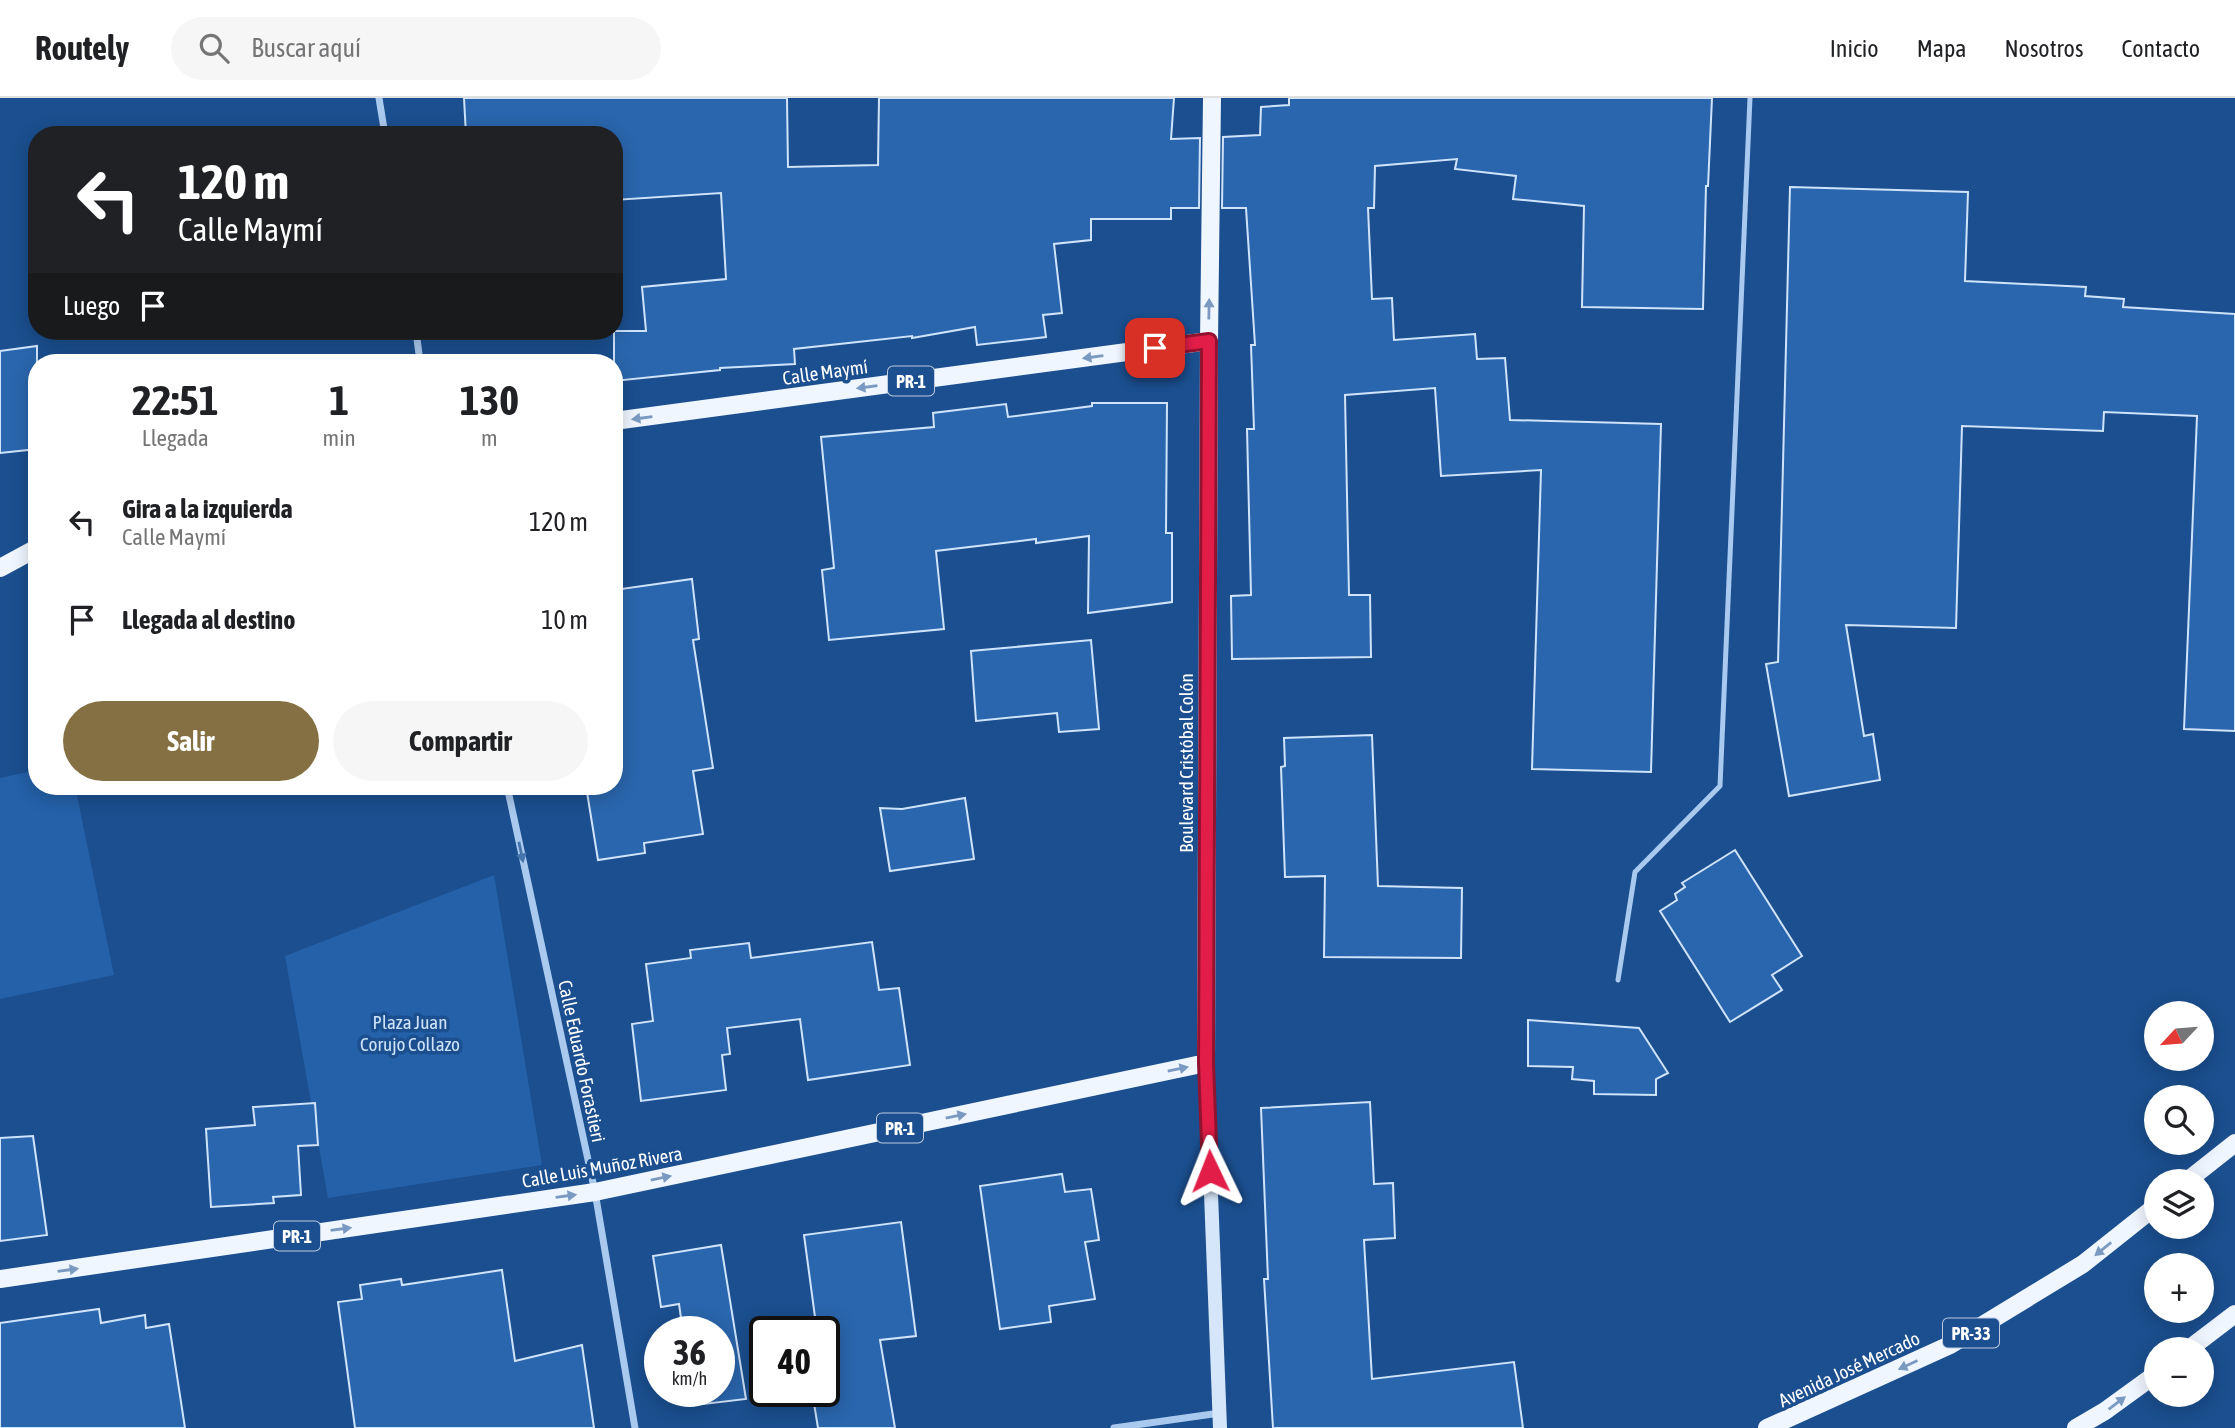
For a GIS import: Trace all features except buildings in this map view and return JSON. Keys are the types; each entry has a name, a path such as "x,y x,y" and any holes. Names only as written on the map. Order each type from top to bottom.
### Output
{"main road":[{"name":"Boulevard Cristóbal Colón","path":"1206,1063 1212,98"},
{"name":"Calle Maymí","path":"623,420 1209,341"},
{"path":"0,568 28,553"},
{"name":"Calle Luis Muñoz Rivera","path":"0,1279 595,1192 1206,1063"},
{"path":"2202,1169 2235,1143"},
{"name":"Avenida José Mercado","path":"1767,1428 1950,1345 2083,1265 2144,1216"},
{"path":"2205,1337 2235,1314"},
{"path":"2076,1428 2105,1412 2144,1383"}],"street":[{"path":"379,98 384,126"},
{"name":"Calle Eduardo Forastieri","path":"509,795 595,1192 635,1428"},
{"name":"Boulevard Cristóbal Colón","path":"1206,1063 1220,1421"},
{"path":"1114,1428 1220,1421"}],"lane":[{"path":"1618,980 1635,872 1720,786 1750,98"}],"green space":[{"path":"28,772 28,795 77,795 114,975 0,999 0,778"},
{"name":"Plaza Juan Corujo Collazo","path":"494,875 542,1165 328,1198 285,956"}],"route":[{"path":"1155,348 1209,341 1206,1063 1210,1171"}]}
